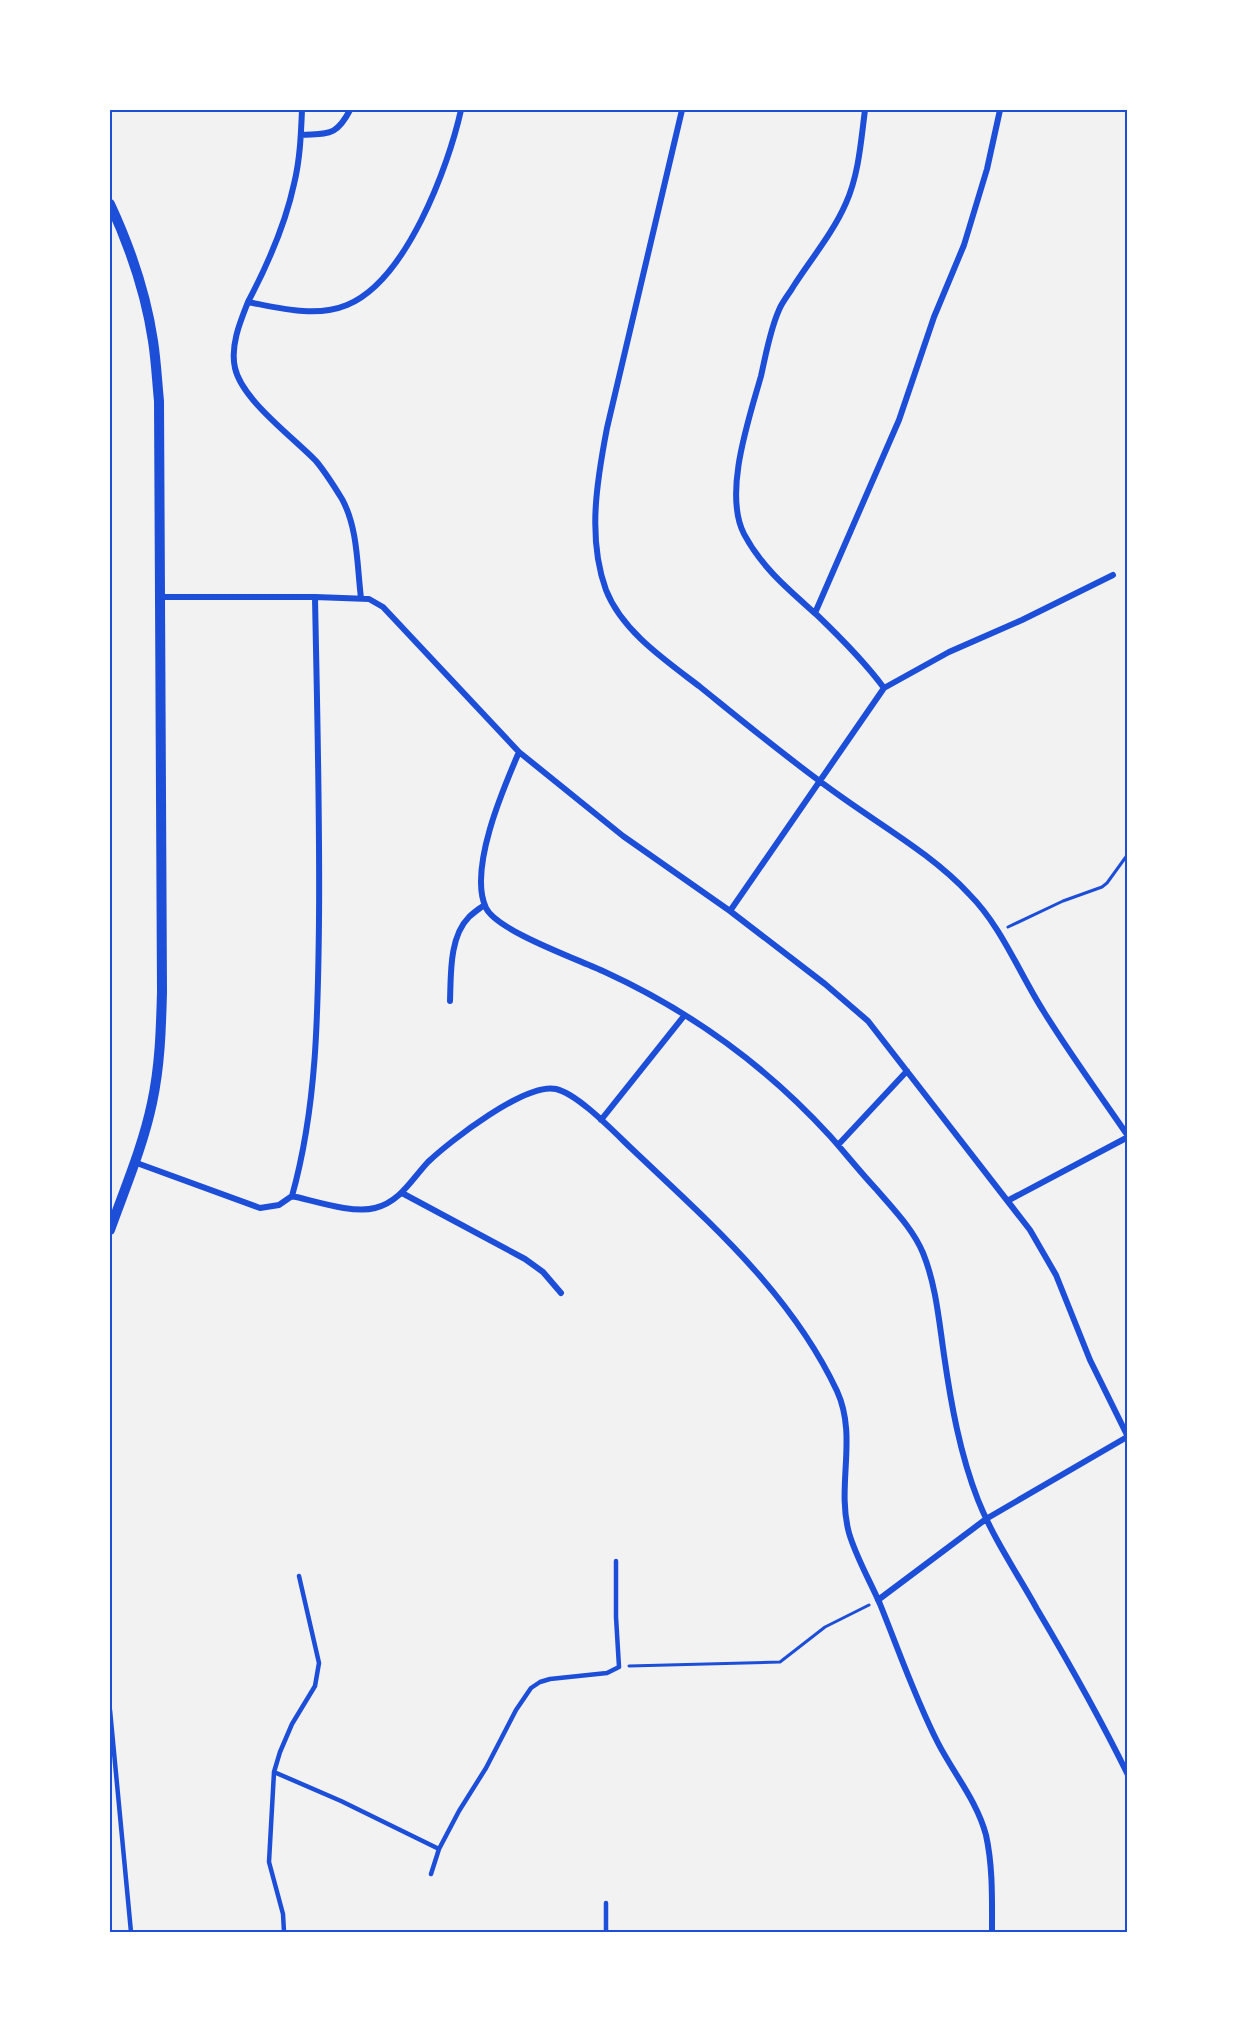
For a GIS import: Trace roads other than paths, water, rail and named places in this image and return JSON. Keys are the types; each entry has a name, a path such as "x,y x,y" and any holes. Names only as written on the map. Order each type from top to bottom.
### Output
{"street":[{"path":"302,110 294,184 285,218 240,322 235,342 235,368 242,385 269,417 316,462 344,502 353,531 361,598"},
{"path":"300,135 330,133 342,124 350,110"},
{"path":"248,302 304,311 325,310 345,306 368,292 386,276 399,257 446,167 461,110"},
{"path":"682,110 598,475 596,537 602,577 615,608 628,625 672,665 819,781 948,874 974,899 998,932 1043,1011 1128,1136 1009,1200"},
{"path":"865,110 854,180 846,202 831,231 779,309 742,446 736,490 736,514 755,553 779,582 815,613 868,667 884,688"},
{"path":"815,613 899,420 934,317 964,245 984,180 1000,110"},
{"path":"110,204 130,252 143,292 153,341 159,401 161,1046 152,1103 110,1230"},
{"path":"730,911 884,688 949,652 1022,620 1113,575"},
{"path":"159,597 361,598 378,603 392,615 519,752 623,836 730,911 825,984 868,1021 1009,1200 1030,1230 1056,1275 1090,1360 1127,1437 986,1520 878,1600"},
{"path":"292,1196 302,1160 310,1104 318,1008 319,777 315,597"},
{"path":"519,752 489,831 481,888 484,905 489,914 510,929 634,986 748,1058 784,1088 838,1145 895,1211 921,1249 930,1272 954,1414 968,1475 986,1520 1103,1724 1128,1775"},
{"path":"450,1001 451,967 457,939 467,918 484,905"},
{"path":"601,1120 684,1016"},
{"path":"838,1145 907,1071"},
{"path":"134,1162 260,1208 279,1204 292,1196 367,1210 387,1204 402,1193 441,1150 490,1114 530,1092 554,1088 570,1095 601,1120 709,1221 765,1279 801,1329 829,1375 844,1411 848,1431 844,1510 850,1536 928,1723 979,1815 990,1861 992,1932"},
{"path":"402,1193 525,1259 543,1272 561,1293"}],"lane":[{"path":"431,1874 439,1849 525,1696 540,1682 607,1673 619,1666 616,1561"},
{"path":"284,1932 283,1914 269,1862 274,1773 292,1724 315,1686 319,1663 299,1576"},
{"path":"110,1710 131,1932"},
{"path":"274,1773 341,1801 439,1849"},
{"path":"606,1903 606,1932"}]}
